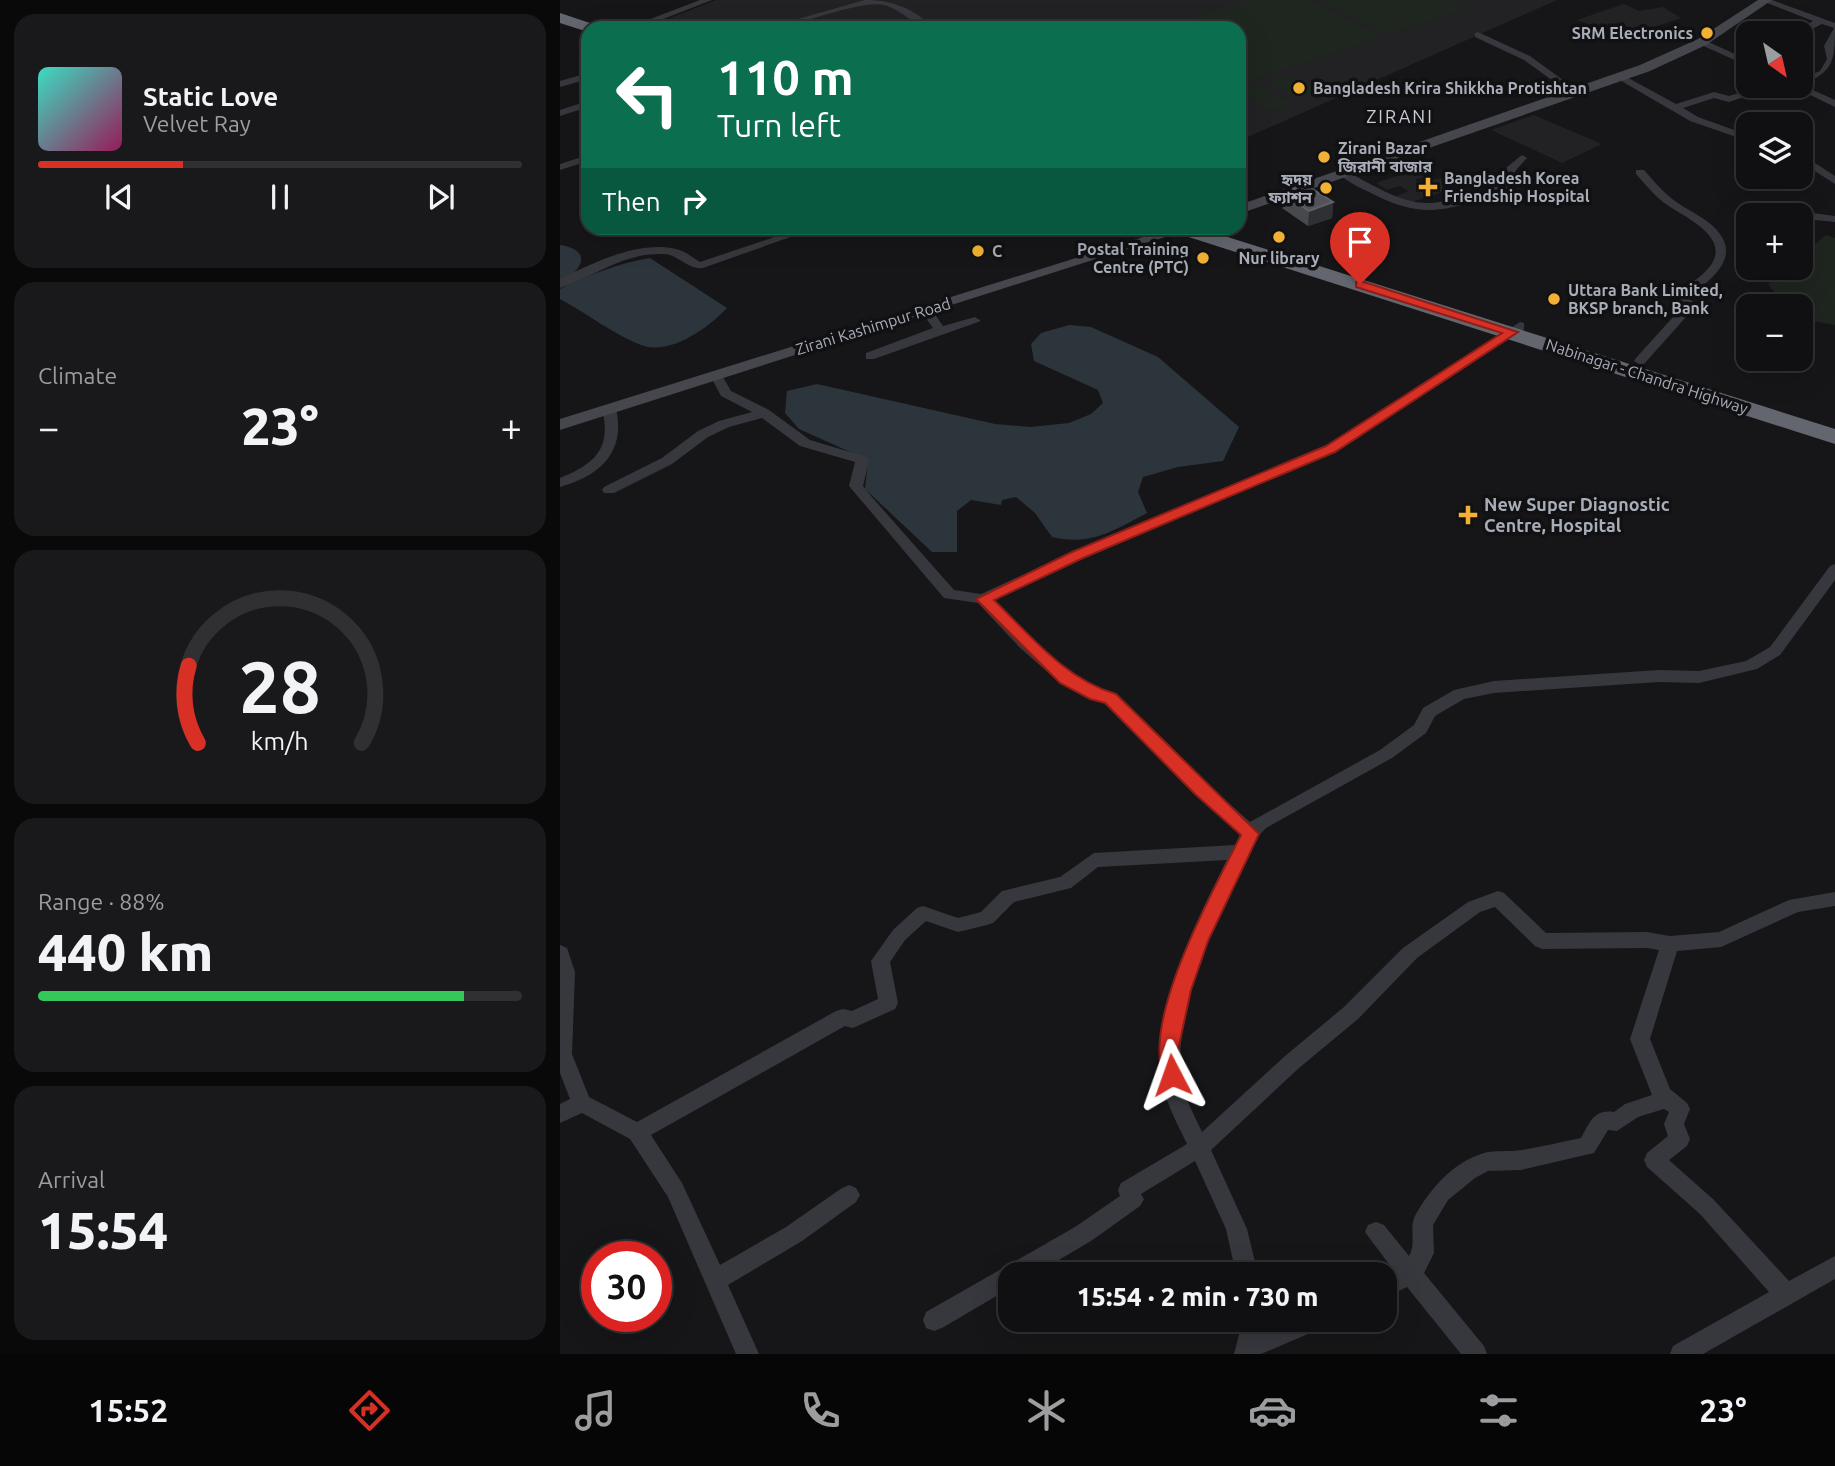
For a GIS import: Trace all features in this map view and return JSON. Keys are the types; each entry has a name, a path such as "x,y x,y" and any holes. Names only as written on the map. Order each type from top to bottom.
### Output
{"highway":[{"path":"560,18 581,25"},
{"path":"560,28 581,35"},
{"name":"Nabinagar - Chandra Highway","path":"1206,235 1516,329 1640,361 1835,423"},
{"name":"Nabinagar - Chandra Highway","path":"1227,235 1835,436"}],"street":[{"path":"651,21 708,0"},
{"path":"1246,208 1621,77 1702,42 1766,0 1835,26"},
{"path":"797,21 871,1 886,1 919,21"},
{"path":"1813,25 1822,21"},
{"path":"1813,78 1824,74 1832,59 1829,46 1835,31"},
{"path":"1478,35 1527,58 1577,94"},
{"path":"1702,42 1736,58"},
{"path":"1621,77 1674,108 1736,133"},
{"path":"560,84 581,78"},
{"path":"1813,92 1830,98 1835,104"},
{"path":"1674,108 1714,95 1729,99 1736,97"},
{"path":"560,113 581,106"},
{"path":"1344,174 1399,205 1424,211 1446,208 1502,188 1511,169 1522,158"},
{"path":"560,167 581,160"},
{"path":"1813,165 1835,181"},
{"path":"1640,172 1668,201 1710,229 1721,249 1720,259 1714,269 1679,298 1690,305 1640,361"},
{"path":"1813,216 1835,219"},
{"path":"560,284 609,263 661,249 677,252 699,266 790,235"},
{"name":"Zirani Kashimpur Road","path":"560,425 1161,235"},
{"path":"925,309 940,330"},
{"path":"870,356 940,330 975,321"},
{"path":"716,375 726,393 764,413 805,443 863,460 856,486 866,499 949,594 983,599 1065,560 1331,449 1516,329"},
{"path":"560,483 582,475 601,461 614,429 609,409"},
{"path":"609,490 667,461 704,434 724,424 764,413"},
{"path":"1246,1262 1244,1249 1201,1146 1177,1100 1168,1050 1181,990 1198,941 1240,852 1260,823 1386,754 1420,729 1429,712 1460,694 1494,687 1659,676 1699,677 1751,665 1775,651 1835,569"},
{"path":"983,599 1065,679 1096,695 1111,698 1201,789 1251,834"},
{"path":"637,1132 843,1017 853,1020 888,1003 880,961 900,935 923,913 958,925 987,918 1008,896 1065,883 1094,860 1240,852"},
{"path":"1035,1262 1083,1234 1133,1199 1128,1190 1201,1146 1292,1062 1351,1013 1410,953 1475,907 1498,898 1542,941 1647,940 1670,944 1721,939 1795,905 1835,899"},
{"path":"1670,944 1640,1039 1662,1095 1680,1109 1674,1124 1680,1139 1654,1160 1707,1207 1786,1294"},
{"path":"560,953 566,972 562,1054 582,1103 637,1132 675,1190 717,1279 748,1354"},
{"path":"1397,1281 1411,1274 1423,1253 1422,1223 1434,1202 1475,1166 1563,1153 1587,1146 1603,1120 1617,1122 1632,1110 1667,1099"},
{"path":"560,1114 582,1103"},
{"path":"717,1279 794,1234 849,1195"},
{"path":"1376,1232 1476,1354"},
{"path":"1681,1354 1835,1266"},
{"path":"934,1320 998,1283"},
{"path":"1245,1352 1251,1332"},
{"path":"1245,1352 1288,1332"}],"shaded area":[{"name":"Bangladesh Krira Shikkha Protishtan","path":"716,0 1557,0 1246,138 1246,21 662,21"},
{"path":"1248,0 1307,0 1381,37 1246,83 1246,21 1180,21"},
{"path":"1319,0 1448,0 1466,9 1387,34"},
{"path":"1624,4 1639,11 1663,7 1681,18 1654,27 1661,30 1638,43 1577,20"},
{"path":"1290,75 1319,92 1296,99 1268,82"},
{"path":"1261,85 1292,104 1269,111 1246,96 1246,90"},
{"path":"1534,115 1602,144 1562,163 1491,130"},
{"name":"Bangladesh Korea Friendship Hospital","path":"1418,169 1429,175 1415,180 1420,183 1440,178 1456,187 1404,205 1393,198 1408,191 1400,186 1387,190 1376,183"},
{"path":"1826,235 1835,238 1835,325 1813,321 1813,294 1776,294 1768,284 1773,280 1813,280 1813,246"},
{"path":"560,245 577,251 581,261 574,272 560,282"},
{"path":"650,258 727,308 710,324 688,338 664,347 652,347 620,335 560,299 560,289 615,266"},
{"path":"1069,325 1091,327 1158,357 1239,427 1223,461 1178,467 1143,477 1138,492 1147,513 1101,535 1078,540 1052,537 1035,513 1016,497 1002,500 1001,505 971,500 957,511 957,552 932,552 865,489 868,460 799,429 785,413 787,391 817,384 995,424 1030,427 1069,423 1091,414 1103,403 1098,390 1034,361 1031,344 1041,333"}],"building":[{"path":"1306,185 1333,202 1309,211 1282,193"}],"place":[{"name":"SRM Electronics","path":"1707,33"},
{"name":"Bangladesh Krira Shikkha Protishtan","path":"1299,88"},
{"name":"Zirani Bazar জিরানী বাজার","path":"1324,157"},
{"name":"Bangladesh Korea Friendship Hospital","path":"1428,187"},
{"name":"হৃদয় ফ্যাশন","path":"1326,188"},
{"name":"Nur library","path":"1279,237"},
{"name":"C","path":"978,251"},
{"name":"Postal Training Centre (PTC)","path":"1203,258"},
{"name":"Uttara Bank Limited, BKSP branch, Bank","path":"1554,299"},
{"name":"New Super Diagnostic Centre, Hospital","path":"1468,515"}],"district":[{"name":"ZIRANI","path":"1400,117"}],"route":[{"path":"1172,1075 1168,1050 1181,990 1198,941 1251,834 1140,730 1111,698 1096,695 1065,679 983,599 1029,576 1331,449 1512,332 1360,284"}]}
